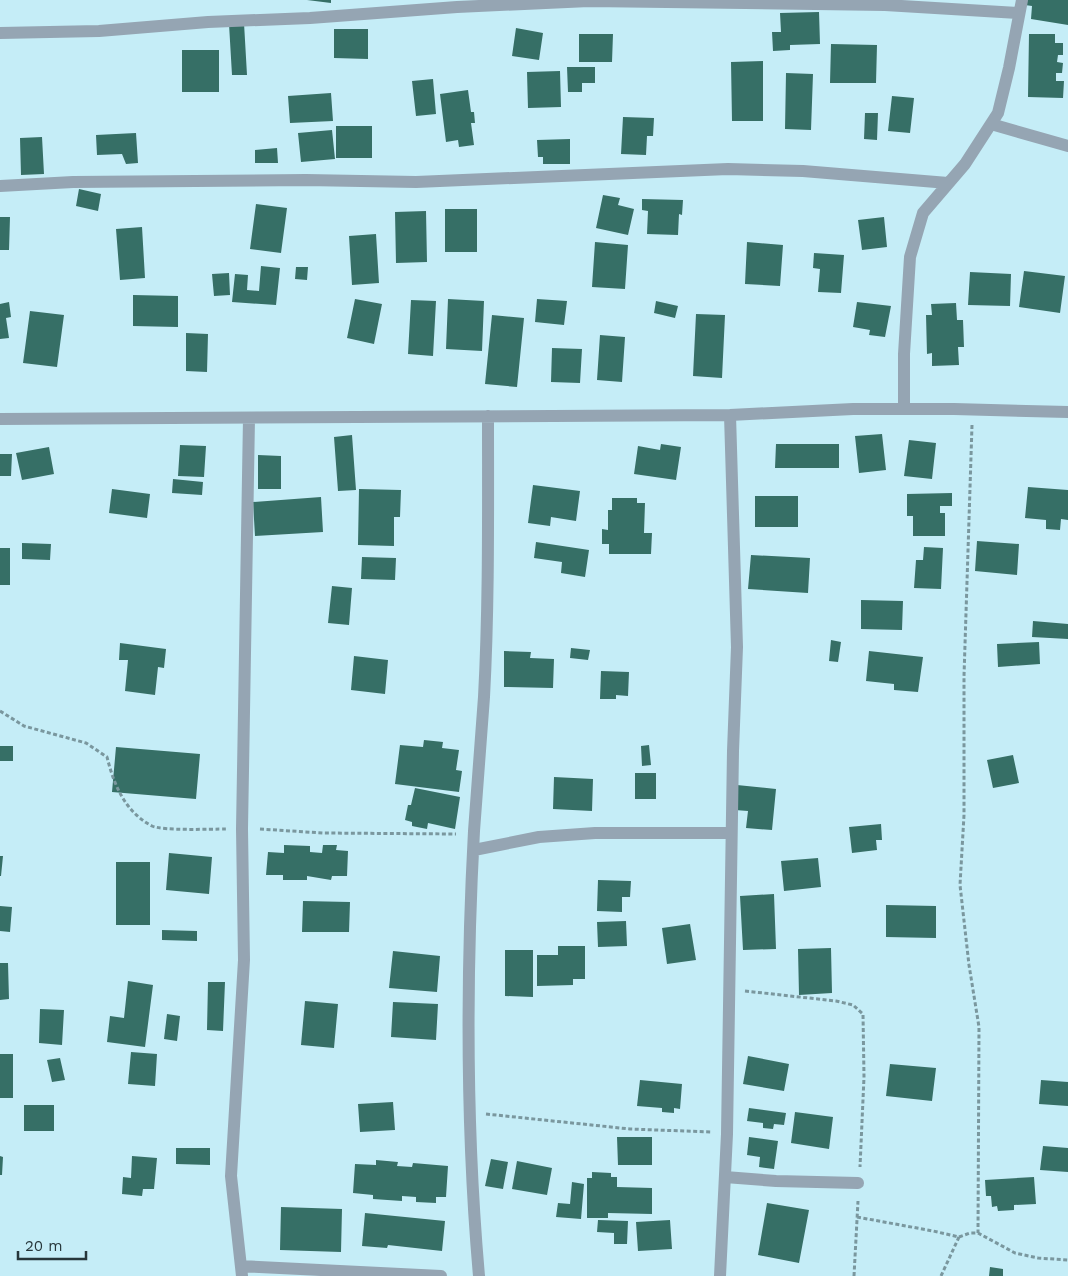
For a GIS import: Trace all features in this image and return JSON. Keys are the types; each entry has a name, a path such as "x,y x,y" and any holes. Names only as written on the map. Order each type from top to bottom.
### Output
{"street":[{"path":"904,409 904,354 910,257 924,213 965,164 998,113 1022,0"},
{"path":"0,33 99,31 208,22 310,18 589,1 885,5 1018,13"},
{"path":"991,124 1068,146"},
{"path":"0,186 73,182 306,180 416,182 728,169 803,171 948,183"},
{"path":"0,419 730,415 807,410 904,409 1068,412"},
{"path":"720,1276 727,1134 731,832 737,648 730,415"},
{"path":"478,1276 470,1181 468,1112 474,850 488,593 488,416"},
{"path":"249,418 242,829 244,960 231,1176 242,1271 441,1276"},
{"path":"474,850 539,837 595,833 731,832"},
{"path":"725,1177 776,1182 858,1183"}],"path":[{"path":"972,409 964,676 964,815 960,885 969,965 979,1027 978,1233"},
{"path":"729,990 836,1001 853,1005 863,1014 864,1077 854,1276"},
{"path":"468,1112 630,1130 727,1134"},
{"path":"857,1218 959,1237 970,1233 978,1233 1015,1253 1038,1258 1068,1260"},
{"path":"941,1276 959,1237"}],"building":[{"path":"307,0 331,0 331,3"},
{"path":"1026,0 1068,0 1068,25 1031,19 1032,6 1025,5"},
{"path":"819,12 820,44 790,45 790,50 773,51 772,32 781,32 780,13"},
{"path":"244,23 247,75 232,75 229,24"},
{"path":"516,28 543,33 539,60 512,56"},
{"path":"334,29 368,29 368,59 334,58"},
{"path":"579,34 613,34 612,62 579,62"},
{"path":"1029,34 1055,34 1055,43 1063,43 1063,55 1058,55 1057,62 1063,63 1062,73 1056,73 1056,81 1064,81 1063,98 1028,97"},
{"path":"831,44 877,45 876,83 830,83"},
{"path":"182,50 219,50 219,92 182,92"},
{"path":"763,61 763,121 732,121 731,62"},
{"path":"567,67 595,67 595,83 582,83 582,92 568,92"},
{"path":"560,71 561,107 528,108 527,72"},
{"path":"786,73 813,74 811,130 785,129"},
{"path":"433,79 436,114 416,116 412,81"},
{"path":"468,90 471,112 474,112 475,123 471,123 474,145 459,147 458,140 446,142 440,94"},
{"path":"331,93 333,121 290,123 288,96"},
{"path":"892,96 914,98 910,133 888,131"},
{"path":"865,113 878,113 877,140 864,139"},
{"path":"623,117 654,118 653,136 647,136 646,155 621,154"},
{"path":"336,126 372,126 372,158 336,158"},
{"path":"332,130 335,159 301,162 298,133"},
{"path":"136,133 138,163 126,164 122,154 97,155 96,135"},
{"path":"42,137 44,174 21,175 20,138"},
{"path":"570,139 570,164 543,164 543,157 538,157 537,140"},
{"path":"277,148 278,163 255,163 255,150"},
{"path":"79,189 101,194 98,211 76,206"},
{"path":"603,195 620,198 618,205 634,209 628,235 596,228"},
{"path":"642,199 683,200 682,215 679,214 678,235 647,234 648,211 642,210"},
{"path":"256,204 287,208 281,253 250,249"},
{"path":"445,209 477,209 477,252 445,252"},
{"path":"426,211 427,262 396,263 395,212"},
{"path":"0,217 10,217 9,250 0,250"},
{"path":"884,217 887,247 862,250 858,220"},
{"path":"142,227 145,278 120,280 116,229"},
{"path":"376,234 379,283 352,285 349,236"},
{"path":"595,242 628,245 625,289 592,287"},
{"path":"747,242 783,245 780,286 745,284"},
{"path":"814,253 844,255 841,293 818,292 820,269 813,268"},
{"path":"261,266 280,268 276,305 232,302 235,274 248,275 247,290 259,291"},
{"path":"296,267 308,267 307,280 295,279"},
{"path":"1024,271 1065,276 1060,313 1019,307"},
{"path":"970,272 1011,274 1010,306 968,305"},
{"path":"229,273 230,295 214,296 212,274"},
{"path":"133,295 178,296 178,327 133,326"},
{"path":"355,299 382,304 374,344 347,338"},
{"path":"448,299 484,301 482,351 446,349"},
{"path":"537,299 567,301 564,325 535,322"},
{"path":"411,300 436,301 433,356 408,354"},
{"path":"656,301 678,306 675,318 654,313"},
{"path":"9,302 11,317 6,318 9,338 0,339 0,304"},
{"path":"857,302 891,306 885,337 869,335 870,330 853,327"},
{"path":"956,303 957,320 963,320 964,347 958,347 959,365 932,366 932,353 927,354 926,315 932,315 931,304"},
{"path":"30,311 64,315 57,367 23,363"},
{"path":"696,314 725,315 722,378 693,376"},
{"path":"492,315 524,318 517,387 485,384"},
{"path":"186,333 208,334 207,372 186,371"},
{"path":"600,335 625,337 622,382 597,380"},
{"path":"552,348 582,349 580,383 551,382"},
{"path":"882,434 886,470 859,473 855,436"},
{"path":"352,435 356,490 338,491 334,437"},
{"path":"909,440 936,443 932,479 904,476"},
{"path":"661,444 681,447 676,480 634,474 638,446 660,450"},
{"path":"776,444 839,444 839,468 775,468"},
{"path":"180,445 206,446 204,477 178,476"},
{"path":"49,447 54,474 22,480 16,453"},
{"path":"0,454 12,454 11,476 0,476"},
{"path":"258,455 281,456 281,489 258,489"},
{"path":"173,479 203,482 202,495 172,493"},
{"path":"533,485 580,491 576,521 551,517 550,526 528,523"},
{"path":"1028,487 1068,490 1068,520 1061,519 1060,530 1046,529 1046,520 1025,518"},
{"path":"112,489 150,494 147,518 109,513"},
{"path":"359,489 401,490 400,517 394,517 394,546 358,545"},
{"path":"952,493 952,506 940,506 940,513 945,513 945,536 913,536 913,516 907,516 907,494"},
{"path":"755,496 798,496 798,527 755,527"},
{"path":"321,497 323,532 255,536 253,502"},
{"path":"612,498 637,498 637,503 645,503 644,533 652,533 651,554 609,554 609,544 602,544 602,529 608,530 608,510 612,510"},
{"path":"977,541 1019,544 1017,575 975,571"},
{"path":"536,542 589,550 585,577 561,573 562,562 534,558"},
{"path":"22,543 51,544 50,560 22,559"},
{"path":"924,547 943,548 941,589 914,588 916,560 923,560"},
{"path":"0,548 10,548 10,585 0,585"},
{"path":"751,555 810,558 808,593 748,589"},
{"path":"362,557 396,558 395,580 361,579"},
{"path":"332,586 352,588 349,625 328,623"},
{"path":"861,600 903,601 902,630 861,629"},
{"path":"1033,621 1068,624 1068,639 1032,637"},
{"path":"831,640 841,642 838,662 829,661"},
{"path":"1039,642 1040,664 998,667 997,644"},
{"path":"120,643 166,649 164,668 158,667 155,695 125,691 128,660 119,660"},
{"path":"571,648 590,650 588,660 570,658"},
{"path":"504,651 531,652 530,658 554,659 553,688 504,687"},
{"path":"869,651 923,657 918,692 894,690 894,684 866,681"},
{"path":"354,656 388,660 385,694 351,690"},
{"path":"601,671 629,672 628,696 616,695 616,699 600,699"},
{"path":"424,740 443,742 442,748 459,750 456,770 462,771 459,792 395,784 400,745 423,747"},
{"path":"649,745 651,765 642,766 641,746"},
{"path":"0,746 13,746 13,761 0,761"},
{"path":"116,747 200,754 196,799 112,792"},
{"path":"1013,755 1019,783 993,788 987,760"},
{"path":"635,773 656,773 656,799 635,799"},
{"path":"554,777 593,779 592,811 553,809"},
{"path":"737,785 776,789 772,830 746,828 748,811 735,810"},
{"path":"415,788 460,797 455,829 428,823 427,829 412,826 412,822 405,820 408,805 411,805"},
{"path":"881,824 882,840 876,840 877,850 852,853 849,827"},
{"path":"284,845 310,846 310,852 322,853 323,845 337,845 336,850 348,851 347,876 332,876 331,880 307,876 307,880 283,880 283,875 266,875 268,852 284,853"},
{"path":"169,853 212,857 209,894 166,890"},
{"path":"0,856 3,856 1,876 0,876"},
{"path":"818,858 821,887 784,891 781,861"},
{"path":"116,862 150,862 150,925 116,925"},
{"path":"598,880 631,881 630,897 622,897 622,912 597,911"},
{"path":"774,894 776,949 743,950 740,896"},
{"path":"303,901 350,902 349,932 302,932"},
{"path":"886,905 936,906 936,938 886,937"},
{"path":"0,906 12,907 10,932 0,931"},
{"path":"626,921 627,946 598,947 597,922"},
{"path":"690,924 696,960 667,964 662,928"},
{"path":"162,930 197,931 197,941 162,940"},
{"path":"558,946 585,946 585,979 573,979 573,985 537,986 537,955 558,955"},
{"path":"831,948 832,993 799,995 798,949"},
{"path":"505,950 533,950 533,997 505,996"},
{"path":"393,951 440,956 437,992 389,988"},
{"path":"0,963 8,963 9,999 0,1000"},
{"path":"128,981 153,985 145,1047 107,1042 110,1016 124,1018"},
{"path":"208,982 225,982 223,1031 207,1030"},
{"path":"305,1001 338,1004 334,1048 301,1045"},
{"path":"393,1002 438,1004 436,1040 391,1037"},
{"path":"40,1009 64,1010 62,1045 39,1043"},
{"path":"167,1014 180,1016 177,1041 164,1039"},
{"path":"131,1052 157,1054 155,1086 128,1084"},
{"path":"0,1054 13,1054 13,1098 0,1098"},
{"path":"748,1056 789,1064 784,1091 743,1084"},
{"path":"60,1058 65,1080 52,1082 47,1060"},
{"path":"890,1064 936,1068 932,1101 886,1096"},
{"path":"640,1080 682,1084 680,1109 674,1108 674,1113 662,1112 662,1108 637,1106"},
{"path":"1041,1080 1068,1082 1068,1106 1039,1104"},
{"path":"393,1102 395,1130 360,1132 358,1104"},
{"path":"24,1105 54,1105 54,1131 24,1131"},
{"path":"749,1108 786,1113 784,1125 774,1124 773,1129 763,1128 763,1123 747,1121"},
{"path":"795,1112 833,1117 829,1149 791,1143"},
{"path":"617,1137 652,1137 652,1165 618,1165"},
{"path":"749,1137 778,1141 774,1169 759,1167 760,1157 747,1155"},
{"path":"1043,1146 1068,1148 1068,1172 1040,1170"},
{"path":"176,1148 210,1148 210,1165 176,1164"},
{"path":"0,1156 3,1157 2,1175 0,1175"},
{"path":"132,1156 157,1158 154,1189 143,1189 142,1196 122,1194 123,1177 131,1178"},
{"path":"491,1159 508,1162 503,1189 485,1186"},
{"path":"376,1160 398,1162 397,1166 412,1167 413,1163 448,1166 446,1197 436,1197 436,1203 416,1202 416,1197 402,1196 402,1201 373,1199 373,1195 353,1193 355,1164 376,1165"},
{"path":"517,1161 552,1168 547,1195 512,1189"},
{"path":"592,1172 611,1173 611,1177 617,1177 617,1187 652,1188 652,1214 608,1213 608,1218 587,1218 587,1178 592,1178"},
{"path":"1034,1177 1036,1204 1014,1205 1014,1210 998,1211 997,1206 992,1207 991,1196 986,1196 985,1180"},
{"path":"572,1182 584,1184 581,1219 556,1217 558,1203 570,1204"},
{"path":"767,1203 809,1210 799,1263 758,1255"},
{"path":"281,1207 342,1209 341,1252 280,1250"},
{"path":"365,1213 445,1221 442,1251 388,1245 387,1248 362,1246"},
{"path":"598,1220 628,1221 627,1244 614,1244 614,1233 597,1232"},
{"path":"670,1220 672,1249 638,1251 636,1222"},
{"path":"990,1267 1003,1269 1003,1276 989,1276"}]}
